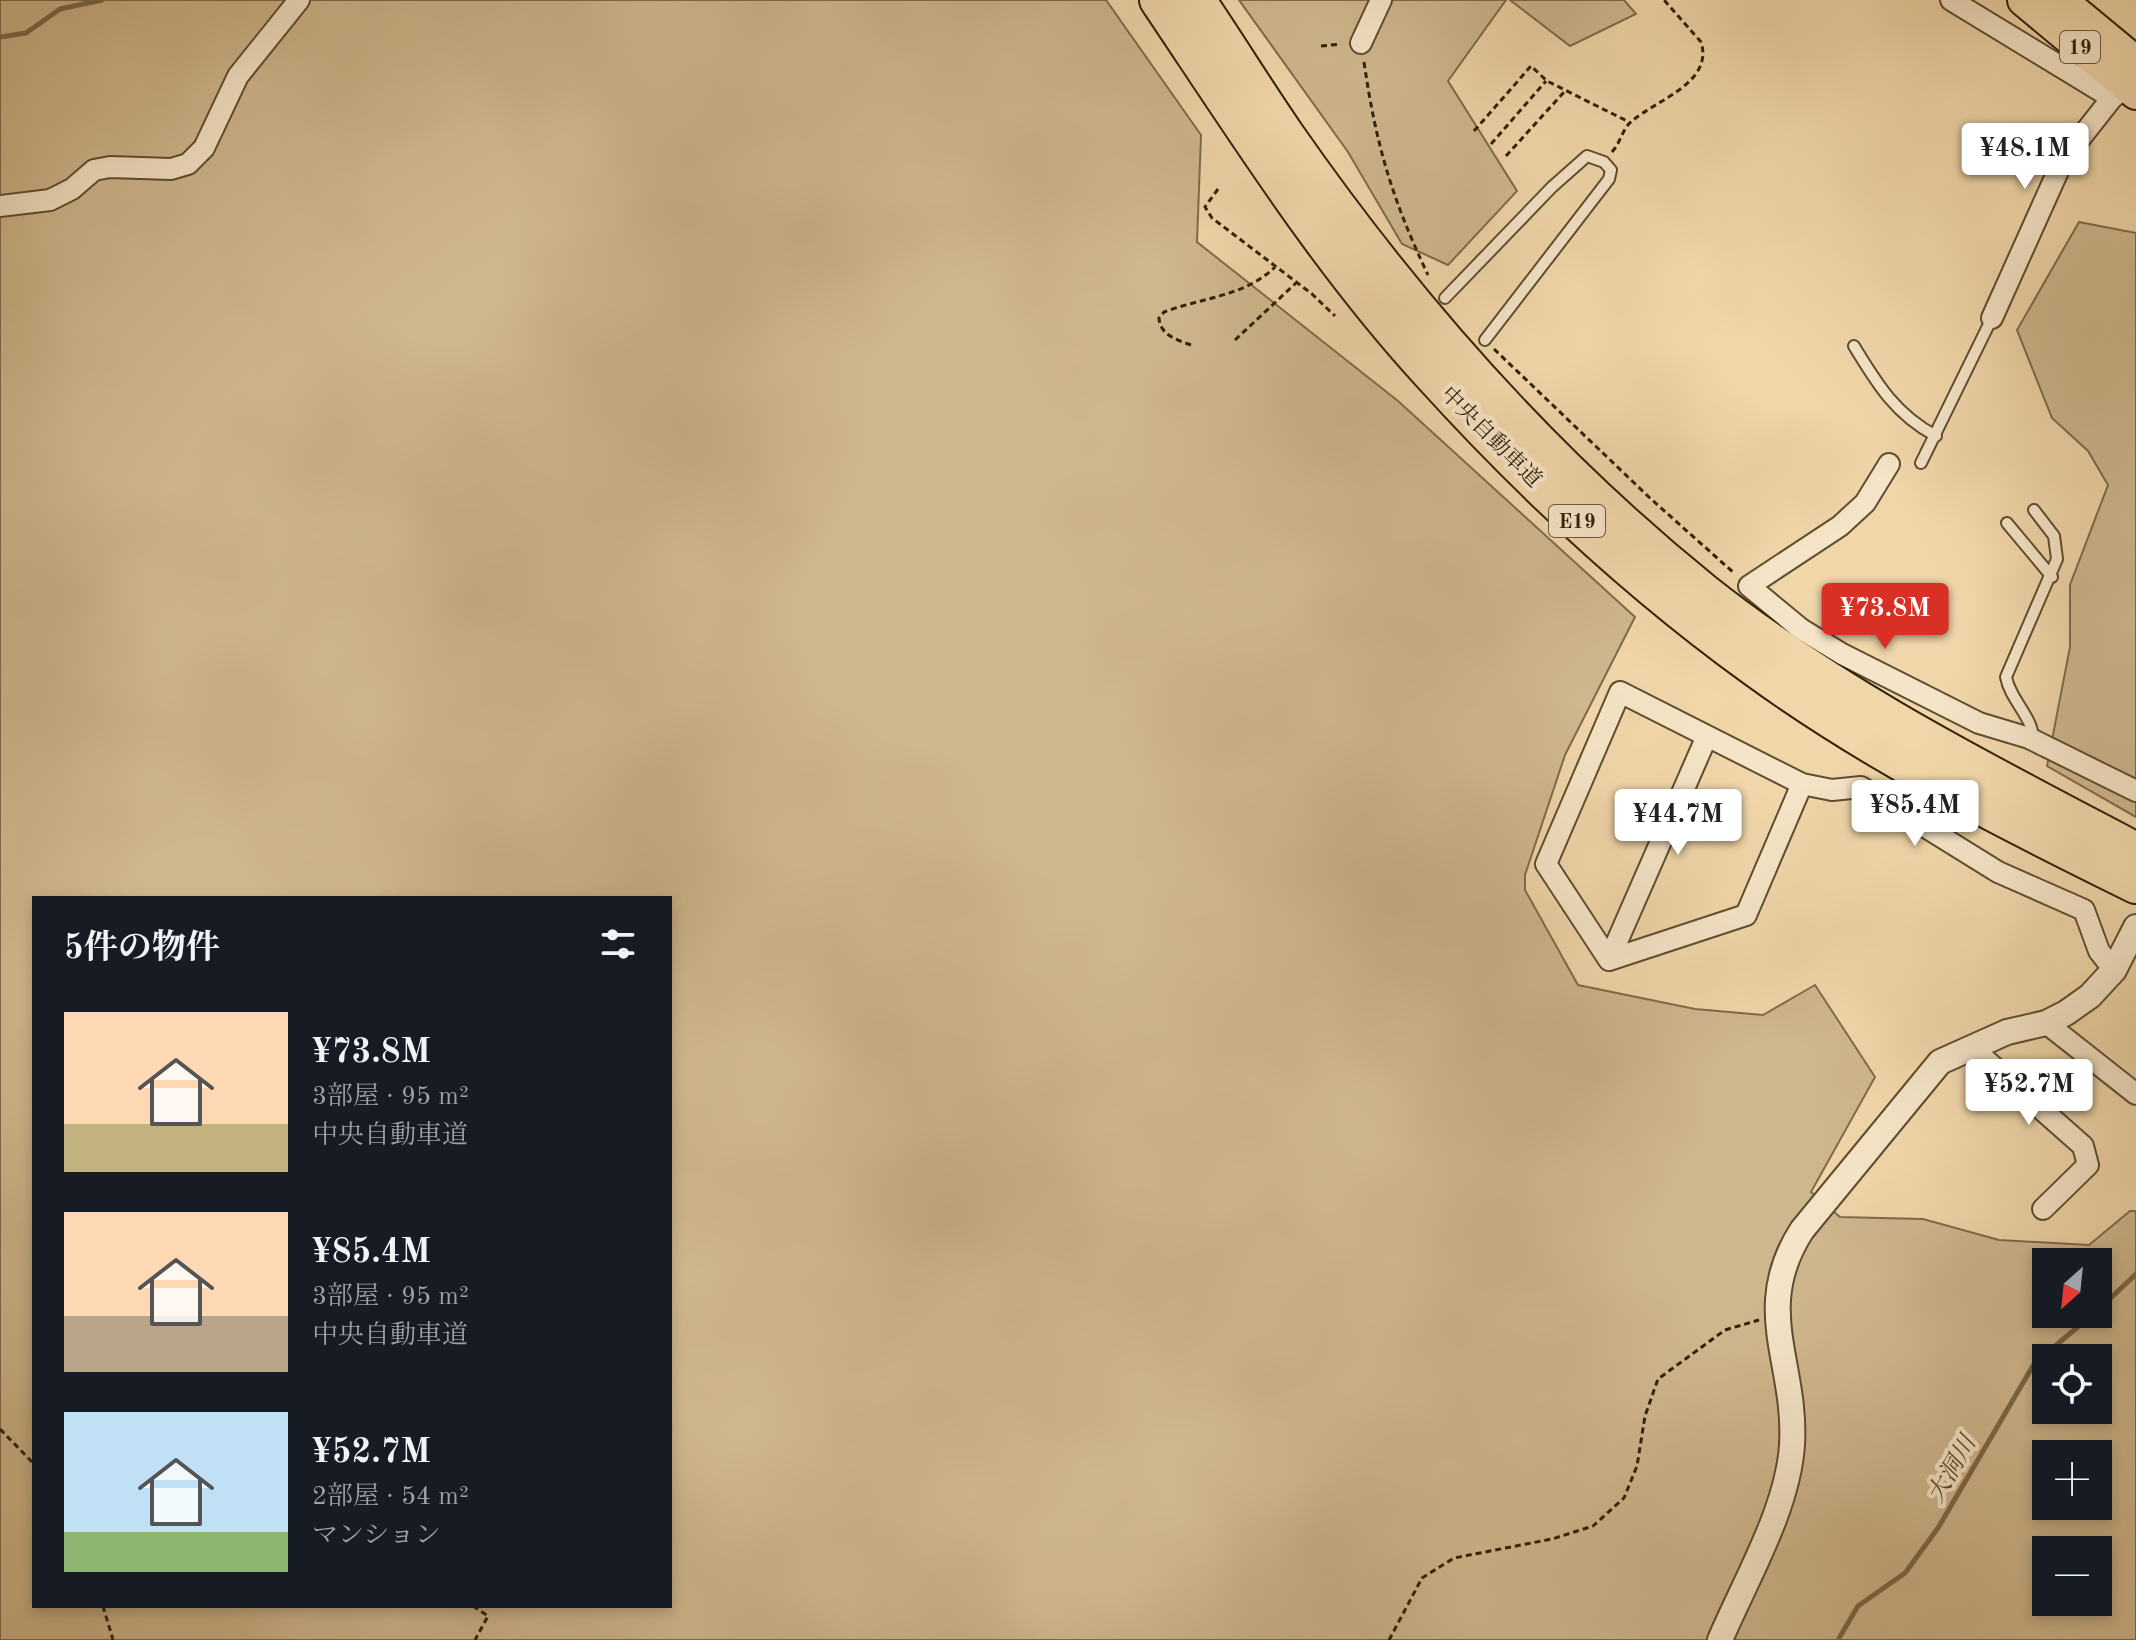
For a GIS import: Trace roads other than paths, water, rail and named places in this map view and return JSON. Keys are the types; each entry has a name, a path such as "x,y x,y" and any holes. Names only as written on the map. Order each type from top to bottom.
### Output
{"highway":[{"name":"中央自動車道","path":"1158,0 1316,232 1373,306 1430,374 1597,541 1682,614 1836,722 2000,818 2136,885"},
{"name":"中央自動車道","path":"1197,0 1287,135 1400,284 1527,428 1619,519 1705,592 1790,655 1879,711 2136,851"},
{"name":"19","path":"2024,0 2129,83"},
{"name":"19","path":"2060,0 2129,83"}],"street":[{"path":"0,206 50,200 102,168 171,169 188,164 208,141 238,76 299,0"},
{"path":"1361,43 1381,0"},
{"path":"1951,0 2129,83 2063,160 1992,318"},
{"path":"1889,464 1865,503 1840,526 1749,586 1801,629 1842,654 1979,723 2033,740 2136,791"},
{"path":"1609,960 1546,864 1620,692 1802,784 1832,790 1861,787 1998,872 2084,910 2099,951 2114,970"},
{"path":"1609,960 1707,736"},
{"path":"1609,960 1746,915 1802,784"},
{"path":"1720,1640 1780,1504 1792,1444 1776,1314 1778,1281 1788,1252 1802,1230 1922,1080 1940,1062 2007,1032 2046,1023 2090,996 2114,970 2136,927"},
{"path":"2046,1023 2136,1094"},
{"path":"1971,1047 2083,1146 2088,1165 2043,1209"}],"lane":[{"path":"1445,298 1575,166 1587,156 1604,162 1611,170 1609,179 1485,340"},
{"path":"1921,463 1992,318"},
{"path":"1854,346 1894,408 1915,425 1936,436"},
{"path":"2033,740 2033,730 2008,688 2007,668 2052,577 2058,549 2048,525 2034,510"},
{"path":"2007,523 2052,577"}],"waterway":[{"path":"0,37 26,33 60,9 102,0"},
{"name":"大洞川","path":"2112,1297 2136,1274"},
{"name":"大洞川","path":"1838,1640 1858,1606 1905,1573 1938,1528 2034,1364 2076,1328"}]}
